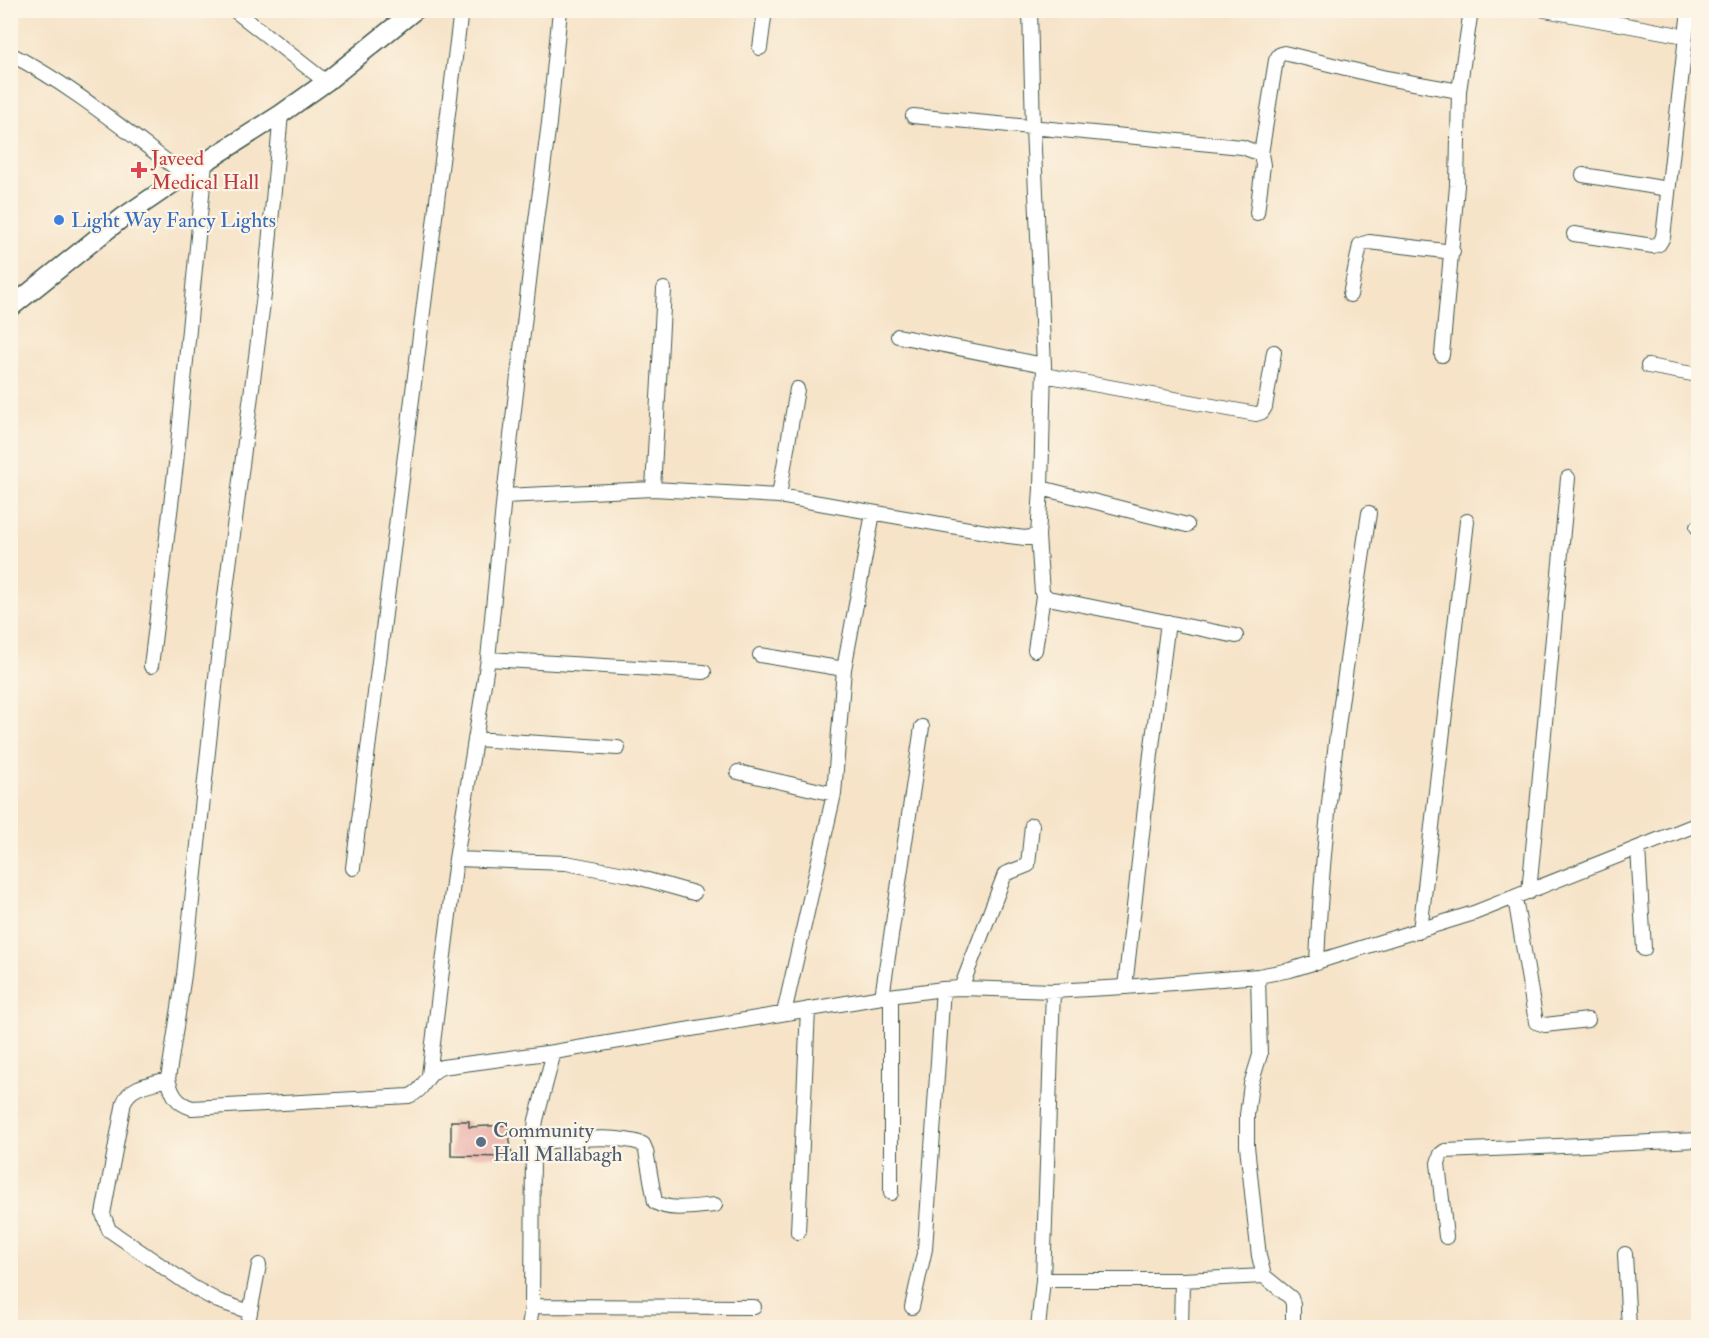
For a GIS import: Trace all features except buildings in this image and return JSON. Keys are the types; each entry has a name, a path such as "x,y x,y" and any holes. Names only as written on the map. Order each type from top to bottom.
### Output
{"street":[{"path":"234,10 326,82"},
{"path":"10,308 122,218 281,114 326,82 416,10"},
{"path":"353,868 461,10"},
{"path":"281,114 265,287 223,612 184,975 168,1079 172,1095 182,1105 192,1108 409,1096 416,1094 429,1075 456,859 488,658 504,496 549,123 560,10"},
{"path":"760,48 765,10"},
{"path":"1030,10 1044,370 1038,536 1043,596 1035,650"},
{"path":"1442,355 1457,186 1459,91 1471,10"},
{"path":"1545,10 1685,36"},
{"path":"1574,234 1653,246 1659,244 1663,237 1689,10"},
{"path":"1257,213 1263,165 1261,153 1276,60 1279,55 1284,53 1386,78 1459,91"},
{"path":"10,54 29,63 58,83 185,175"},
{"path":"913,116 1242,147 1261,153"},
{"path":"151,666 176,464 205,164"},
{"path":"1583,175 1668,189"},
{"path":"1350,294 1360,245 1369,242 1452,252"},
{"path":"653,489 664,289"},
{"path":"898,336 1044,370 1256,414 1262,412 1265,407 1274,352"},
{"path":"1648,366 1698,375"},
{"path":"779,496 797,388"},
{"path":"1529,892 1568,478"},
{"path":"1041,488 1187,525"},
{"path":"504,496 653,489 779,496 1009,536 1025,538 1038,536"},
{"path":"784,1013 834,794 844,669 873,513"},
{"path":"1317,963 1319,908 1334,753 1369,513"},
{"path":"1420,931 1467,521"},
{"path":"1043,596 1236,636"},
{"path":"1125,987 1168,622"},
{"path":"760,655 844,669"},
{"path":"488,658 704,672"},
{"path":"891,1193 886,996 922,727"},
{"path":"475,739 618,748"},
{"path":"738,772 834,794"},
{"path":"429,1075 442,1067 554,1052 886,996 943,989 1053,991 1258,976 1317,963 1420,931 1515,898 1698,824"},
{"path":"961,988 1005,874 1028,865 1032,825"},
{"path":"1638,848 1644,949"},
{"path":"456,859 566,864 640,877 694,893"},
{"path":"1515,898 1536,1022 1545,1025 1587,1020"},
{"path":"1258,976 1260,1054 1251,1084 1246,1115 1247,1146 1259,1256 1264,1276 1291,1298 1293,1328"},
{"path":"912,1306 925,1249 943,989"},
{"path":"1038,1328 1043,1280 1053,991"},
{"path":"798,1232 808,1009"},
{"path":"529,1328 532,1306 533,1142 536,1120 554,1052"},
{"path":"168,1079 134,1089 124,1102 103,1214 105,1224 109,1230 194,1288 218,1301 250,1312"},
{"path":"533,1142 613,1139 643,1144 655,1202 661,1206 715,1205"},
{"path":"1446,1237 1438,1163 1441,1154 1445,1152 1698,1140"},
{"path":"1625,1254 1629,1328"},
{"path":"247,1328 259,1265"},
{"path":"1043,1280 1182,1280 1264,1276"},
{"path":"1181,1328 1182,1280"},
{"path":"532,1306 754,1307"}],"place":[{"name":"Javeed Medical Hall","path":"139,170"},
{"name":"Light Way Fancy Lights","path":"59,220"},
{"name":"Community Hall Mallabagh","path":"481,1142"}]}
